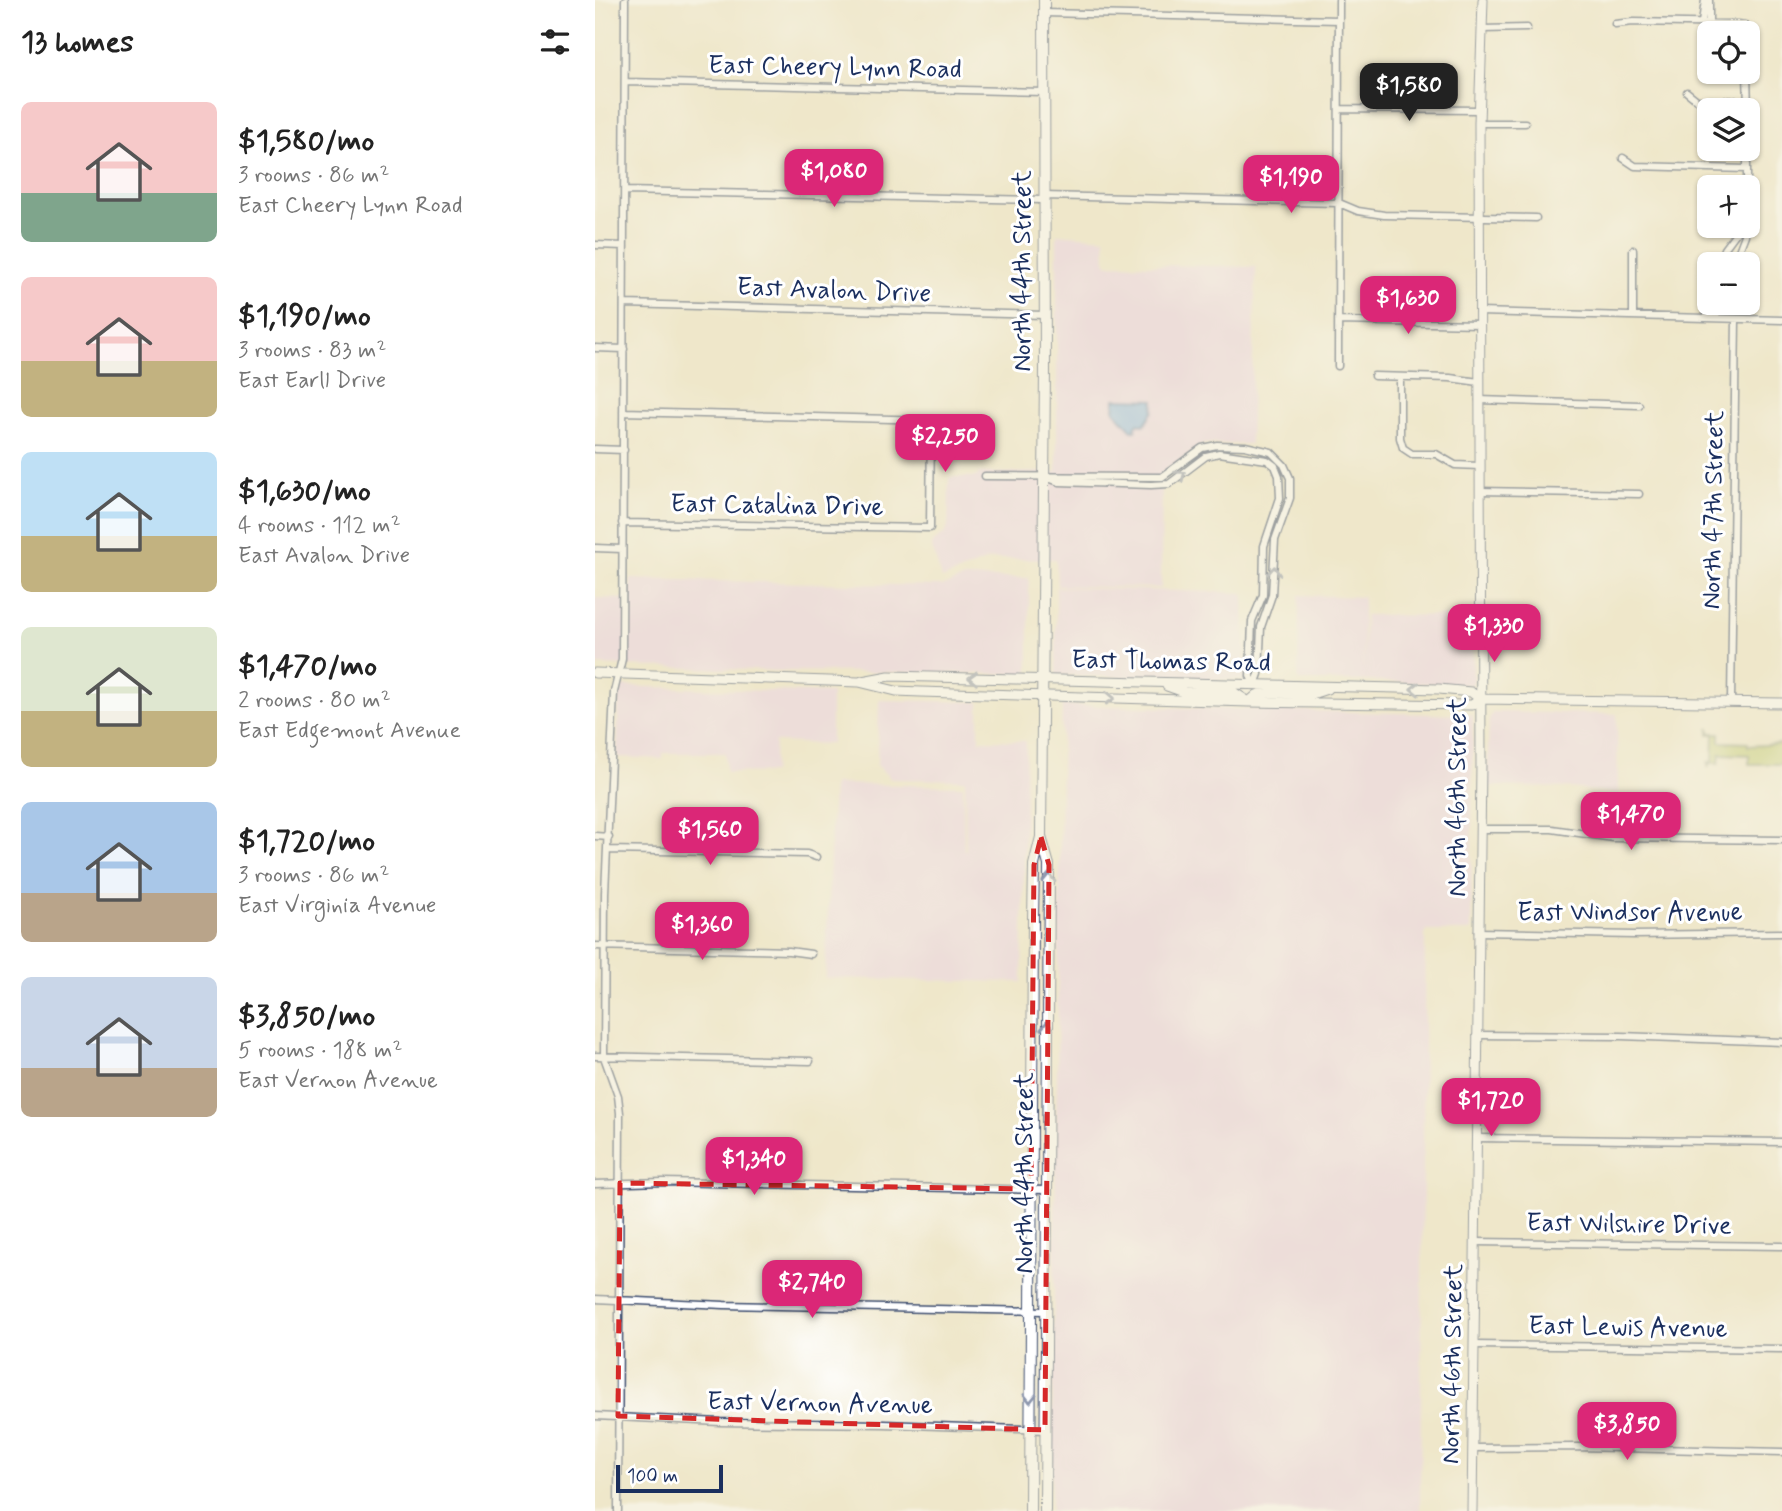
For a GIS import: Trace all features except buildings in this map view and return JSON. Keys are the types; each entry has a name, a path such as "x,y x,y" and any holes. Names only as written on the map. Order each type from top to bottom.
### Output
{"main road":[{"name":"North 44th Street","path":"1030,1511 1034,865 1041,837 1044,0"},
{"name":"North 46th Street","path":"1472,1511 1480,829 1479,122 1483,0"},
{"name":"East Thomas Road","path":"595,673 859,682 896,691 1249,702 1472,705 1480,699"},
{"name":"East Thomas Road","path":"859,682 889,676 1471,692 1480,699 1782,703"},
{"path":"1159,683 1184,692 1235,693 1249,702 1262,693 1312,694 1336,687"},
{"name":"North 44th Street","path":"1041,837 1049,865 1045,1511"}],"street":[{"path":"618,1511 618,1096 604,1057 604,946 614,698 622,659 625,0"},
{"path":"1338,366 1339,0"},
{"path":"1706,21 1707,0"},
{"path":"1044,13 1339,20"},
{"path":"1615,24 1697,23"},
{"path":"1482,29 1527,28"},
{"name":"East Cheery Lynn Road","path":"626,82 1044,92"},
{"path":"1687,92 1697,100"},
{"path":"1340,109 1480,110"},
{"path":"1479,122 1525,123"},
{"path":"1623,158 1635,166 1747,169"},
{"path":"1747,161 1747,175"},
{"path":"624,191 1339,203 1358,211 1384,215 1536,218"},
{"path":"595,245 624,246"},
{"path":"1633,250 1633,316"},
{"name":"East Avalon Drive","path":"624,304 1044,315"},
{"path":"1479,312 1782,320"},
{"name":"North 47th Street","path":"1731,702 1737,319"},
{"path":"1338,321 1479,324"},
{"path":"595,348 624,349"},
{"path":"1374,376 1450,378 1479,382"},
{"path":"1400,377 1400,438 1403,448 1412,454 1436,454 1455,465 1479,466"},
{"path":"1479,400 1639,405"},
{"name":"East Catalina Drive","path":"622,523 930,528 931,420 623,412"},
{"path":"985,475 1162,477 1202,448 1217,445 1245,446 1271,452 1280,460 1290,478 1290,498 1275,540 1272,595 1261,627 1259,674 1255,685"},
{"path":"595,449 624,450"},
{"path":"1043,476 1059,482 1169,484 1206,456 1219,453 1267,460 1275,466 1279,476 1280,498 1264,546 1263,594 1252,621 1250,676 1255,685"},
{"path":"1479,491 1639,494"},
{"path":"595,548 622,549"},
{"path":"1480,829 1552,829 1613,838 1782,840"},
{"path":"595,836 608,837"},
{"path":"608,850 807,854 816,857"},
{"name":"East Windsor Avenue","path":"1478,932 1634,935 1782,933"},
{"path":"595,946 789,951 811,954"},
{"path":"1477,1035 1621,1036 1782,1042"},
{"path":"595,1056 810,1061"},
{"path":"1031,1118 1047,1119"},
{"path":"1476,1138 1782,1142"},
{"path":"595,1184 705,1182 1046,1189"},
{"name":"East Wilshire Drive","path":"1475,1242 1782,1246"},
{"path":"595,1298 725,1305 1045,1311"},
{"name":"East Lewis Avenue","path":"1474,1345 1782,1349"},
{"name":"East Vernon Avenue","path":"595,1416 720,1422 1045,1430"},
{"path":"1473,1448 1578,1447 1782,1452"}],"highlighted area":[{"path":"1041,837 1049,865 1045,1430 618,1416 620,1183 1031,1189 1034,865"}],"shaded area":[{"path":"1057,234 1105,238 1106,264 1256,267 1250,444 1204,444 1162,474 1161,588 1057,586 1056,559 990,559 942,579 931,544 944,534 948,527 949,477 976,477 979,473 1057,472"},
{"path":"964,578 1029,578 1029,674 595,665 595,598 630,599 631,579 943,586"},
{"path":"1056,587 1244,593 1245,680 1056,675"},
{"path":"1299,595 1363,597 1363,670 1365,615 1473,616 1473,685 1298,681"},
{"path":"619,686 831,693 831,744 775,742 773,773 726,772 725,753 663,753 663,759 617,757"},
{"path":"879,700 979,702 979,740 1026,741 1022,982 825,978 833,784 963,786 966,850 965,780 891,779 877,765"},
{"path":"1062,705 1473,715 1471,931 1425,931 1420,1511 1051,1511"},
{"path":"1493,712 1617,714 1618,794 1570,788 1487,786 1489,720"}],"green space":[{"path":"1709,728 1711,733 1720,733 1720,742 1748,743 1748,746 1782,744 1782,764 1749,764 1749,755 1720,754 1719,763 1710,763 1708,768 1708,762 1713,762 1714,734 1709,734"}],"water":[{"path":"1115,399 1154,400 1153,411 1144,425 1138,423 1136,430 1132,430 1114,411"}]}
